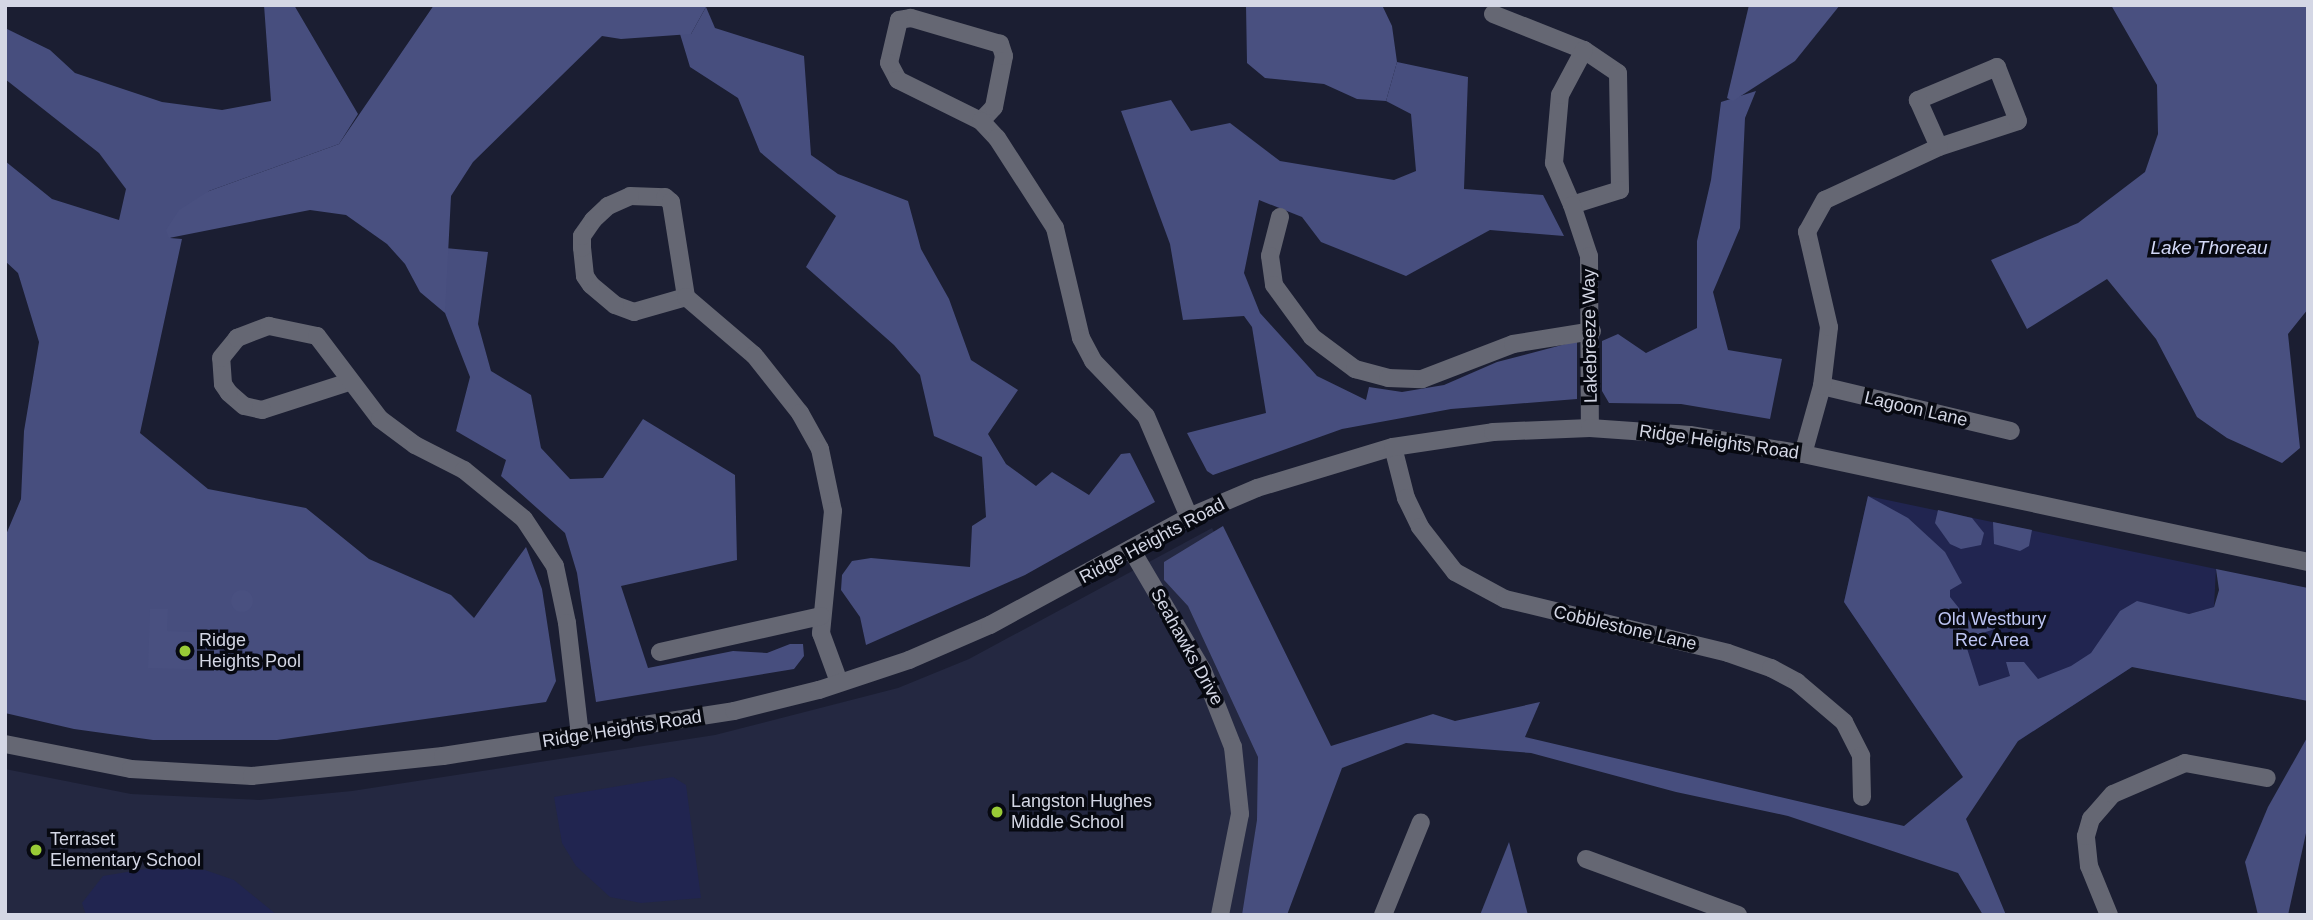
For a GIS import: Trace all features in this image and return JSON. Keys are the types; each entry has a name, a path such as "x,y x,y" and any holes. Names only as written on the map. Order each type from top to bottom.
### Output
{"street":[{"path":"1493,14 1584,50 1618,73 1620,190 1572,205"},
{"path":"981,121 994,107 1004,55 1000,44 911,18 899,20 889,63 898,80 981,121 997,138 1055,228 1080,338 1093,360 1146,416 1189,517"},
{"name":"Lakebreeze Way","path":"1584,50 1560,95 1554,163 1589,256 1592,331 1590,428"},
{"path":"1803,454 1822,386 1829,327 1807,232 1825,200 1939,147 2018,121 1997,67 1918,100 1939,147"},
{"path":"686,297 634,312 598,293 584,276 583,262 582,236 593,220 608,206 630,197 665,197 675,211 686,297 754,355 800,413 820,449 833,511 821,633 839,682"},
{"path":"1280,217 1270,256 1275,285 1312,337 1355,369 1388,378 1422,379 1513,344 1592,331"},
{"path":"349,382 262,410 244,406 229,393 223,384 220,358 248,331 269,326 297,329 317,336 335,354 349,382 380,419 415,445 464,470 524,519 555,566 567,623 580,735"},
{"name":"Lagoon Lane","path":"1822,386 2011,431"},
{"name":"Ridge Heights Road","path":"5,744 131,769 252,776 443,756 734,711 909,660 990,625 1189,517 1320,466 1393,447 1493,432 1590,428 1690,435 1803,454 2308,562"},
{"name":"Cobblestone Lane","path":"1393,447 1406,498 1420,527 1455,572 1505,599 1728,653 1771,668 1797,682 1844,722 1861,756 1862,797"},
{"name":"Seahawks Drive","path":"1131,549 1203,671 1233,747 1240,814 1220,915"},
{"path":"660,652 821,616"},
{"path":"2109,915 2089,866 2086,836 2091,819 2113,793 2185,763 2267,778"},
{"path":"1383,915 1421,821"},
{"path":"1586,859 1738,915"}],"shaded area":[{"path":"264,5 294,5 358,114 339,144 209,191 170,238 182,239 140,433 208,489 306,508 369,559 451,595 474,618 526,547 542,589 556,681 546,702 277,740 153,740 74,729 5,713 5,537 21,499 24,431 39,342 18,273 5,261 5,161 52,199 119,220 126,189 99,153 5,79 5,28 50,50 75,73 162,102 222,110 271,101"},
{"path":"706,7 715,28 804,56 811,155 838,174 908,201 921,249 949,299 971,360 1018,390 988,434 1006,464 1036,486 1052,472 1089,495 1121,454 1130,453 1155,502 1025,575 866,645 860,617 841,590 842,575 852,561 871,558 970,567 972,526 986,517 982,457 934,436 920,375 894,345 806,267 836,216 760,152 738,98 690,67 680,34 691,34"},
{"path":"1397,62 1468,77 1464,189 1543,195 1564,236 1490,230 1406,276 1321,242 1302,217 1259,200 1244,273 1260,313 1317,376 1366,400 1369,387 1402,392 1444,385 1497,362 1577,341 1577,399 1451,409 1342,429 1213,475 1207,471 1187,433 1266,413 1252,327 1244,316 1183,320 1170,244 1121,111 1171,100 1191,131 1230,123 1280,161 1394,180 1416,171 1411,114 1386,101"},
{"path":"1756,91 1745,118 1740,228 1713,292 1728,350 1782,359 1770,419 1681,404 1609,403 1602,391 1602,341 1618,334 1646,353 1697,328 1697,241 1711,180 1721,102"},
{"path":"445,248 488,252 478,324 491,371 531,395 541,448 570,479 603,478 643,419 735,475 737,560 621,586 648,668 733,651 767,653 790,644 803,644 804,656 794,669 596,702 577,573 565,533 501,476 506,460 456,431 470,377 445,313"},
{"path":"1868,496 1908,518 1945,552 1962,583 1950,590 1950,597 1975,628 1993,622 1995,629 1964,639 1979,686 2010,676 2006,662 2024,662 2038,679 2071,666 2091,653 2120,611 2137,601 2189,614 2214,607 2219,590 2216,569 2308,588 2308,701 2132,667 2018,741 1966,819 2006,915 1983,915 1958,873 1788,816 1676,792 1531,753 1406,743 1342,768 1287,915 1242,915 1257,820 1258,757 1188,606 1164,580 1164,562 1223,526 1331,746 1433,714 1455,721 1540,702 1525,737 1904,826 1963,777 1844,602"},
{"path":"1938,510 1972,518 1984,533 1981,545 1961,549 1950,544 1935,523"},
{"path":"1993,522 2032,530 2029,546 2020,551 1994,544"},
{"path":"1212,528 1333,758 1272,915 5,915 5,769 131,794 259,800 352,791 715,735 898,688 969,659"},
{"path":"2308,736 2308,824 2288,915 2258,915 2245,862 2268,807"},
{"path":"1509,842 1528,915 1480,915"}],"green space":[{"name":"Old Westbury Rec Area","path":"1868,496 2216,569 2214,607 2189,614 2170,610 2132,667 1963,777 1844,602"},
{"path":"673,777 686,785 701,898 641,903 610,897 576,866 562,843 554,797"},
{"path":"145,869 205,870 234,880 277,915 86,915 82,903 103,876"}],"water":[{"path":"434,5 707,5 691,34 621,39 602,36 473,162 451,196 445,313 420,292 405,264 387,244 346,215 310,210 169,238 166,230 179,210 209,191 339,144"},
{"path":"1246,5 1382,5 1392,26 1397,62 1386,101 1357,99 1324,84 1265,78 1247,63"},
{"path":"1749,5 1840,5 1795,61 1733,101 1727,98"},
{"name":"Lake Thoreau","path":"2111,5 2308,5 2308,309 2288,334 2300,448 2282,463 2227,438 2197,417 2156,339 2107,279 2027,329 1991,260 2078,223 2145,172 2158,134 2157,85"},
{"name":"Ridge Heights Pool","path":"242,590 252,597 253,601 246,611 242,612 232,605 231,601 238,591"},
{"name":"Ridge Heights Pool","path":"150,609 168,609 167,631 222,633 221,670 148,668"}],"place":[{"name":"Ridge Heights Pool","path":"185,651"},
{"name":"Langston Hughes Middle School","path":"997,812"},
{"name":"Terraset Elementary School","path":"36,850"}]}
